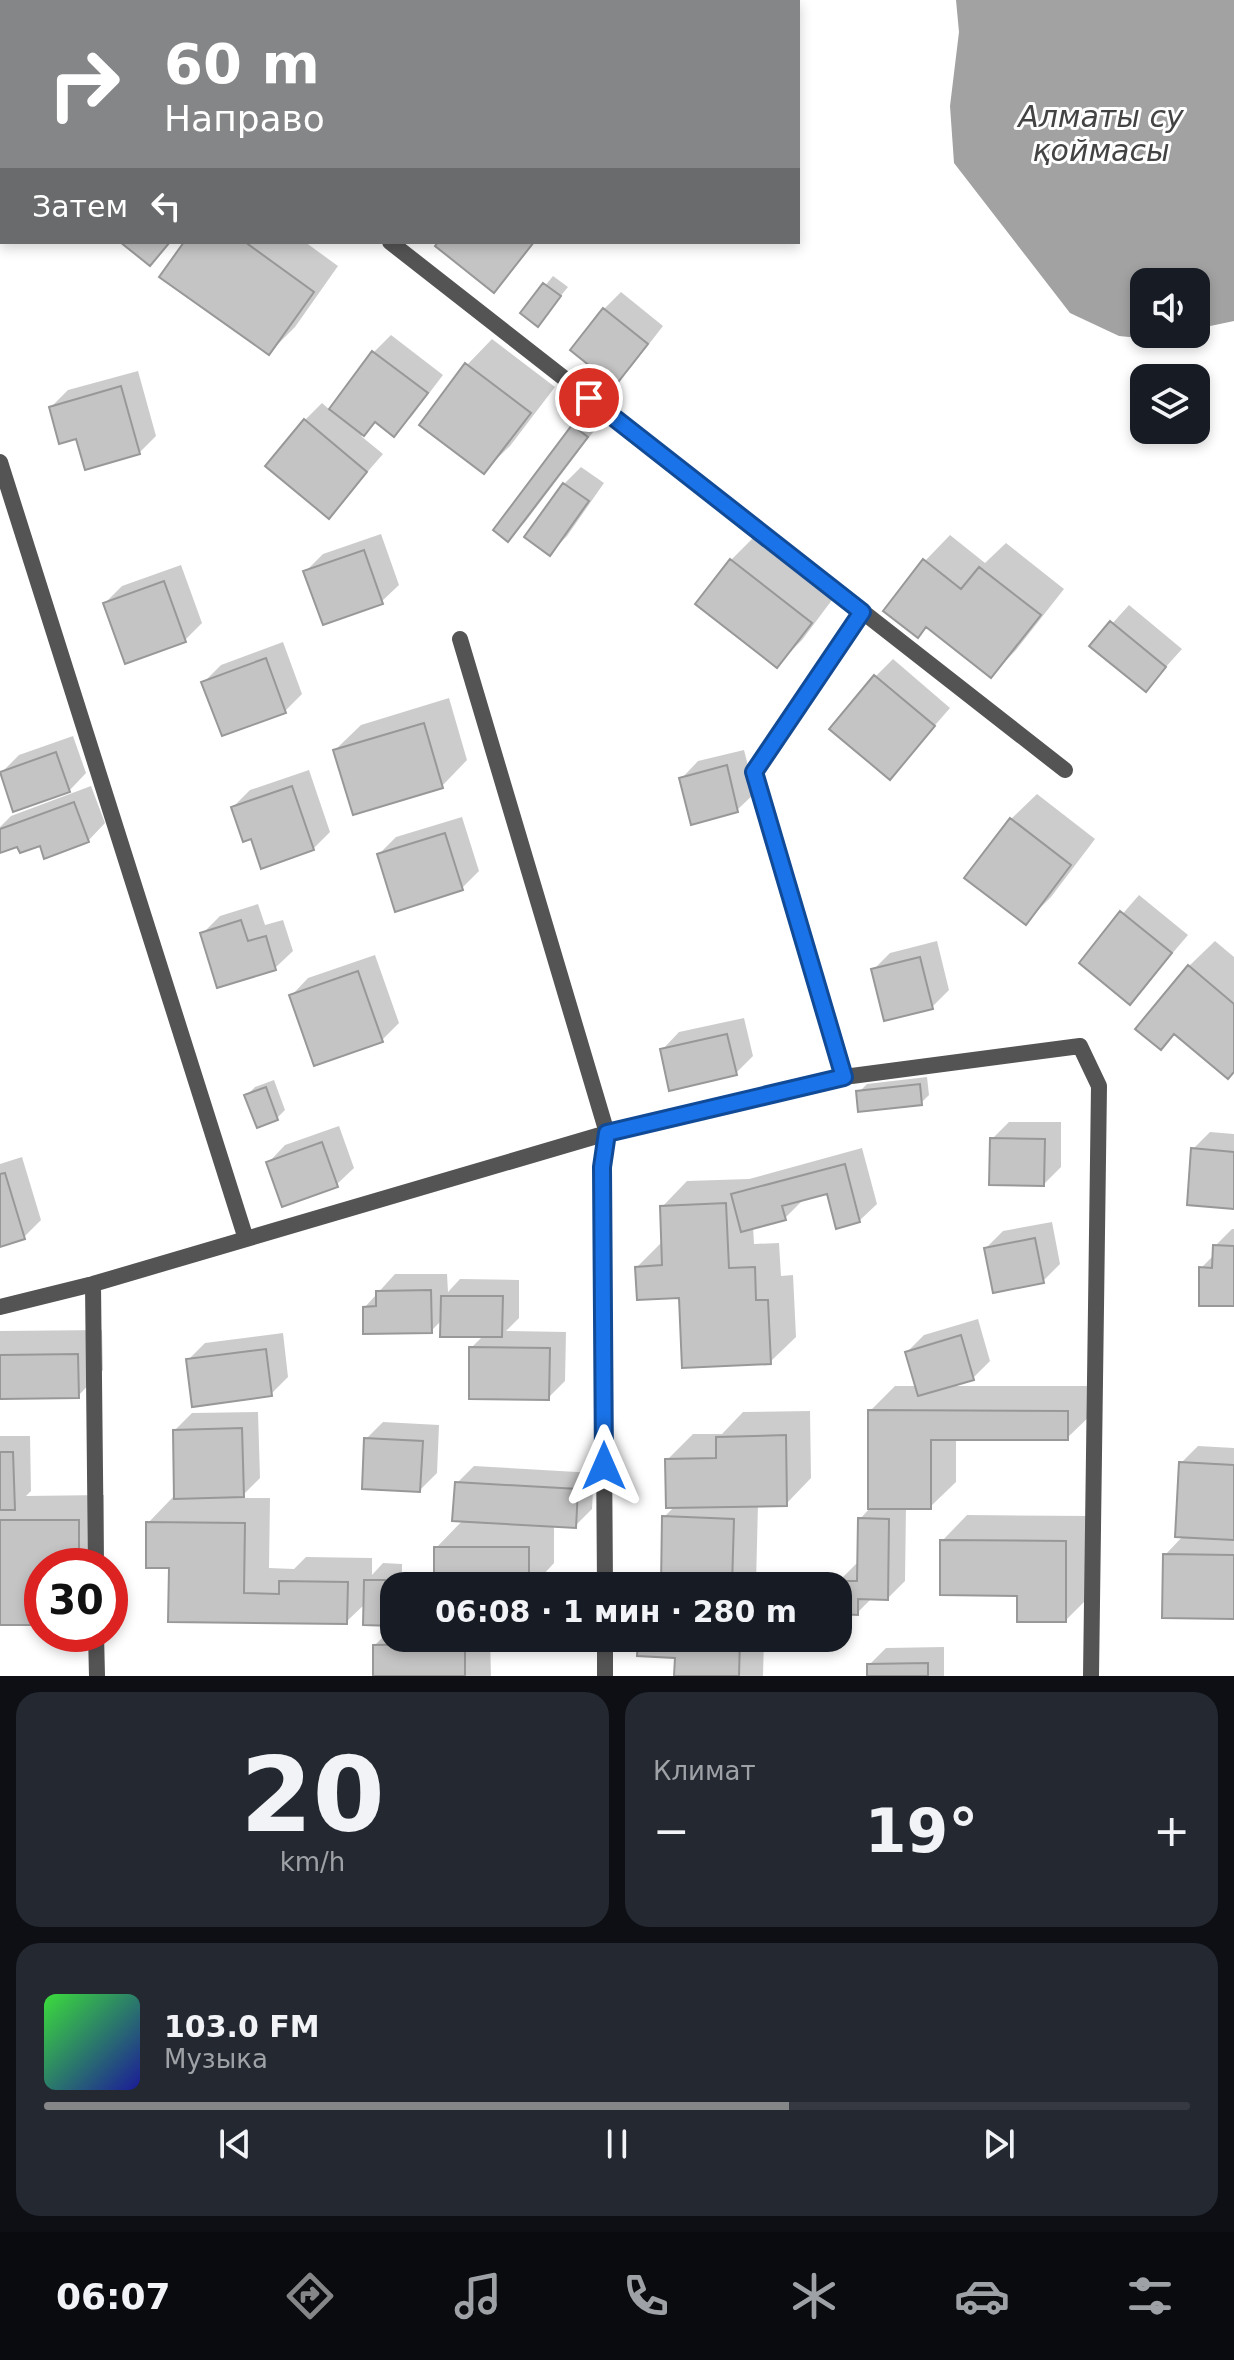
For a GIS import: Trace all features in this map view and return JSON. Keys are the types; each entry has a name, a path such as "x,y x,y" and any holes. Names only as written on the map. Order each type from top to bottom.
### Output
{"street":[{"path":"393,244 1065,770"},
{"path":"0,462 246,1239"},
{"path":"844,1077 754,772 862,612"},
{"path":"460,639 607,1133 602,1167 605,1572"},
{"path":"0,1307 93,1284 607,1133 844,1077 1080,1046 1099,1086 1091,1676"},
{"path":"93,1284 96,1548"},
{"path":"96,1652 97,1676"},
{"path":"605,1652 605,1676"}],"water":[{"name":"Алматы су қоймасы","path":"956,0 1234,0 1234,321 1210,326 1210,268 1130,268 1130,337 1119,336 1070,313 954,163 950,106 959,32"}],"building":[{"path":"122,244 168,244 150,266"},
{"path":"183,244 248,244 314,292 269,355 159,277"},
{"path":"436,244 532,244 494,293 435,246"},
{"path":"543,283 561,296 538,327 520,313"},
{"path":"603,308 648,344 615,386 570,350"},
{"path":"372,351 428,393 394,437 375,422 364,436 329,409"},
{"path":"465,363 531,413 484,474 419,425"},
{"path":"121,386 140,454 85,470 76,439 59,444 49,407"},
{"path":"304,419 367,472 329,519 265,466"},
{"path":"572,425 588,437 508,542 493,530"},
{"path":"563,483 589,501 550,556 524,537"},
{"path":"364,550 383,604 323,625 303,571"},
{"path":"730,559 812,623 777,668 695,604"},
{"path":"923,559 961,589 979,567 1041,615 991,678 926,627 918,638 883,611"},
{"path":"164,581 186,642 125,664 103,603"},
{"path":"1110,621 1166,667 1146,692 1089,646"},
{"path":"266,658 286,713 222,736 201,682"},
{"path":"874,675 935,726 890,780 829,729"},
{"path":"424,723 443,788 353,815 333,750"},
{"path":"56,752 70,792 13,812 0,772"},
{"path":"727,765 738,812 691,825 679,778"},
{"path":"292,786 314,850 261,869 251,839 243,842 231,807"},
{"path":"74,802 89,842 44,859 40,846 20,853 17,847 0,853 0,829"},
{"path":"1010,818 1071,865 1026,925 964,878"},
{"path":"445,833 463,890 395,912 377,854"},
{"path":"1120,911 1172,953 1130,1005 1079,963"},
{"path":"241,920 248,941 266,936 276,970 217,988 200,933"},
{"path":"920,957 933,1009 884,1021 871,969"},
{"path":"1188,965 1234,1004 1234,1072 1228,1079 1174,1034 1161,1050 1135,1029"},
{"path":"358,971 383,1042 314,1066 289,995"},
{"path":"727,1034 737,1075 669,1091 660,1049"},
{"path":"920,1084 922,1105 858,1112 856,1091"},
{"path":"266,1087 278,1120 257,1128 244,1095"},
{"path":"990,1138 1045,1139 1044,1186 989,1185"},
{"path":"322,1142 338,1187 282,1207 266,1162"},
{"path":"1191,1148 1234,1152 1234,1209 1187,1205"},
{"path":"845,1164 860,1222 836,1229 827,1194 782,1206 786,1220 741,1232 731,1194"},
{"path":"5,1173 25,1239 0,1247 0,1174"},
{"path":"726,1203 729,1268 755,1267 756,1300 768,1300 771,1364 682,1368 679,1298 637,1300 635,1267 662,1265 660,1206"},
{"path":"1035,1238 1044,1283 993,1293 984,1248"},
{"path":"1213,1245 1234,1246 1234,1306 1199,1306 1199,1267 1212,1268"},
{"path":"431,1290 432,1333 363,1334 363,1307 376,1306 376,1291"},
{"path":"441,1296 503,1296 502,1337 440,1337"},
{"path":"961,1335 974,1380 918,1396 905,1352"},
{"path":"469,1347 550,1348 549,1400 469,1399"},
{"path":"266,1349 272,1396 192,1407 186,1359"},
{"path":"78,1354 79,1398 0,1399 0,1355"},
{"path":"868,1410 1068,1411 1068,1440 931,1440 931,1509 868,1509"},
{"path":"242,1428 244,1497 174,1499 173,1430"},
{"path":"786,1435 787,1506 666,1508 665,1459 716,1458 716,1437"},
{"path":"364,1438 423,1441 420,1492 362,1489"},
{"path":"0,1452 13,1452 15,1510 0,1510"},
{"path":"1179,1462 1234,1465 1234,1540 1175,1537"},
{"path":"455,1482 578,1489 576,1528 452,1521"},
{"path":"662,1516 734,1519 732,1572 661,1572"},
{"path":"858,1518 889,1519 888,1600 858,1599 858,1615 852,1615 852,1581 857,1581"},
{"path":"0,1520 79,1520 79,1548 24,1548 24,1625 0,1625"},
{"path":"146,1522 245,1523 244,1593 279,1594 279,1581 348,1582 347,1624 168,1622 169,1568 146,1568"},
{"path":"940,1540 1066,1541 1066,1622 1017,1622 1017,1596 940,1595"},
{"path":"434,1547 529,1547 529,1572 434,1572"},
{"path":"1163,1554 1234,1555 1234,1619 1162,1618"},
{"path":"364,1580 380,1580 380,1626 363,1625"},
{"path":"373,1645 380,1645 380,1652 465,1652 465,1676 373,1676"},
{"path":"637,1652 740,1652 739,1676 674,1676 675,1658 637,1656"},
{"path":"928,1663 928,1676 867,1676 867,1664"}],"route":[{"path":"589,398 862,612 754,772 844,1077 607,1133 602,1167 604,1466"}]}
